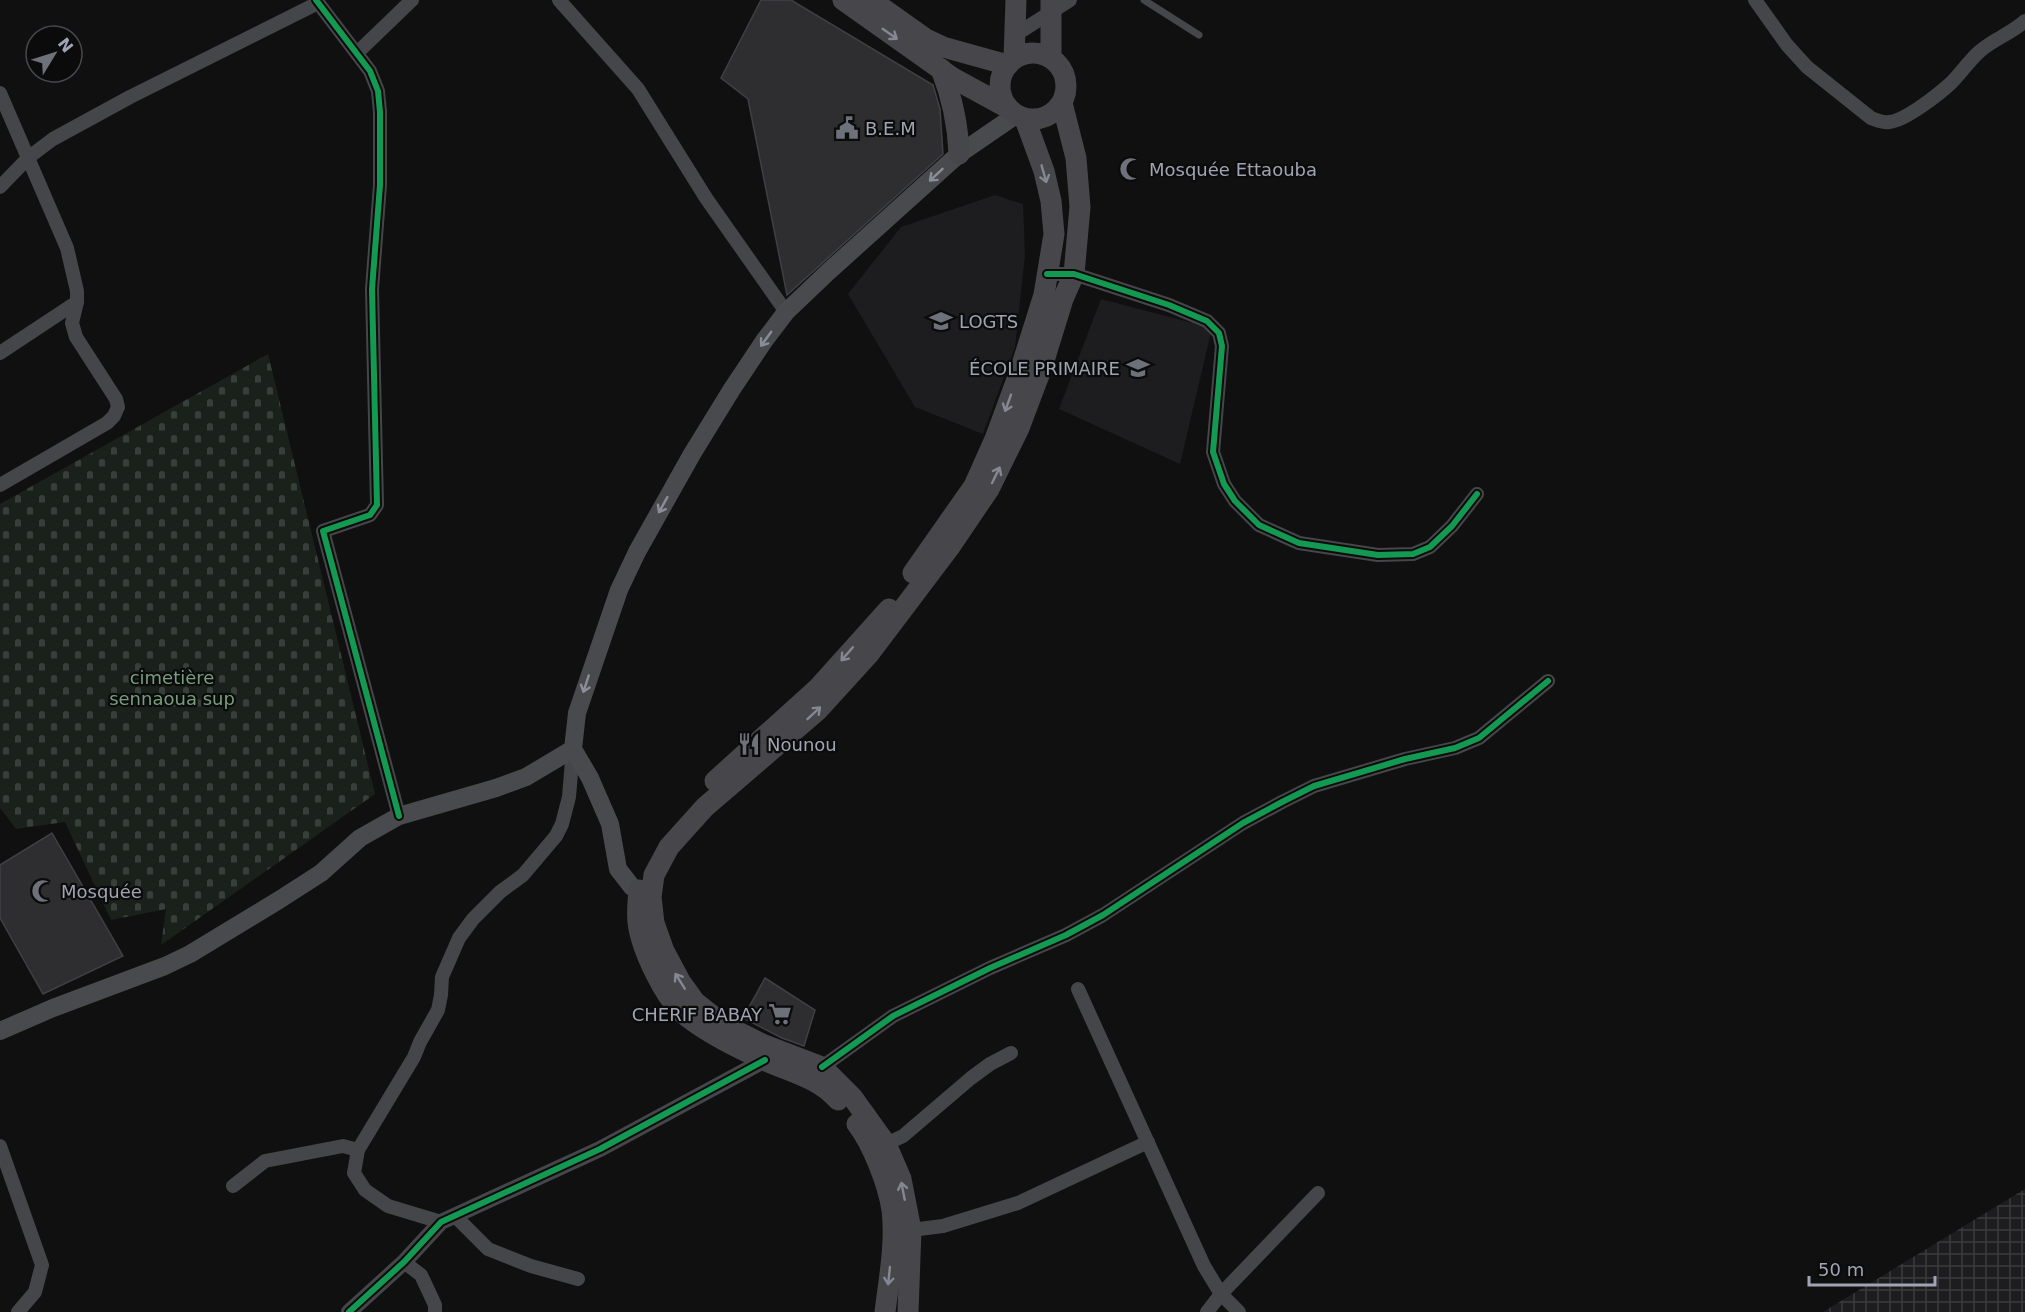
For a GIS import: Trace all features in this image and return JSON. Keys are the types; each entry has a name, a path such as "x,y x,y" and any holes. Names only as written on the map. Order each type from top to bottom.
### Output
{"main road":[{"path":"843,0 953,78 1016,114 1036,119 1046,117 1062,103 1066,83 1064,73 1051,58 1029,53 1011,62 943,47 926,39 871,0"},
{"path":"885,1312 893,1238 891,1209 874,1154 862,1131 827,1088 713,1035 684,1014 661,986 648,956 638,924 639,892 646,860 662,837 696,799 818,688 888,610 974,486 995,439 1044,295 1054,234 1051,201 1044,171 1016,114 1003,100 1000,82 1011,62 1015,35 1016,0"},
{"path":"1051,58 1052,6"},
{"path":"941,69 951,97 958,133 959,154"},
{"path":"908,1312 911,1230 901,1179 886,1144 853,1098 822,1067 762,1044 724,1025 695,1002 680,981 664,951 654,923 651,897 654,875 669,847 705,807 818,710 869,654 950,548 989,489 1019,428 1042,367 1063,299 1074,274 1080,207 1076,158 1062,103"},
{"path":"639,892 618,869 610,824 590,778 573,748 577,713 619,590 637,552 692,454 738,380 786,312 959,154 1016,114"},
{"path":"0,1031 190,954 321,873 360,838 399,816 526,777 573,748"}],"street":[{"path":"357,53 411,0"},
{"path":"559,0 638,89 706,198 786,312"},
{"path":"1015,35 1052,6 1070,0"},
{"path":"1755,0 1787,45 1807,67 1871,118 1880,122 1890,122 1920,106 1950,84 1979,51 2025,21"},
{"path":"0,187 29,157 53,139 317,2 370,71 378,91 380,112 380,185 372,289 377,505 370,515 323,531 399,816"},
{"path":"0,93 67,248 77,291 72,323 76,337 107,383 118,407 114,416 107,423 0,485"},
{"path":"1047,274 1074,274 1169,305 1214,325 1222,345 1213,452 1218,470 1235,501 1259,525 1299,543 1378,555 1413,554 1430,547 1452,526 1477,494"},
{"path":"0,353 77,302"},
{"path":"822,1067 893,1016 960,982 1066,935 1103,915 1243,823 1282,802 1314,786 1405,759 1455,748 1479,738 1548,681"},
{"path":"573,748 569,798 556,836 523,875 500,892 473,919 459,938 442,976 438,1010 414,1057 358,1150 354,1173 364,1190 388,1206 448,1219 488,1249 531,1266 578,1279"},
{"path":"1078,989 1204,1266 1221,1293 1239,1312"},
{"path":"886,1144 903,1136 990,1064 1011,1053"},
{"path":"349,1312 448,1219 600,1149 765,1060"},
{"path":"911,1230 943,1226 1018,1203 1148,1142"},
{"path":"0,1146 42,1264 35,1292 18,1312"},
{"path":"233,1186 265,1161 343,1146 358,1150"},
{"path":"1207,1312 1221,1293 1318,1193"},
{"path":"404,1262 421,1275 435,1305 435,1312"}],"lane":[{"path":"1144,0 1199,35"}],"shaded area":[{"name":"LOGTS","path":"995,195 1023,204 1025,255 1015,347 983,434 915,407 848,294 901,227"},
{"name":"ÉCOLE PRIMAIRE","path":"1101,299 1212,328 1180,464 1059,409"},
{"path":"2025,1189 2025,1312 1823,1312"}],"green space":[{"name":"cimetière sennaoua sup","path":"268,354 375,794 161,945 166,909 111,920 65,822 16,829 0,808 0,504"}],"building":[{"name":"B.E.M","path":"761,0 791,0 933,85 940,109 943,154 787,295 748,99 721,78"},
{"name":"Mosquée","path":"52,833 123,956 43,994 0,918 0,865"},
{"name":"CHERIF BABAY","path":"765,978 815,1010 804,1046 782,1038 743,1018"}],"cycle path":[{"path":"316,0 370,71 378,91 380,185 372,289 377,505 370,515 323,531 399,816"},
{"path":"1047,274 1074,274 1169,305 1207,321 1219,333 1222,346 1213,452 1224,484 1235,501 1259,525 1299,543 1378,555 1413,554 1430,547 1452,526 1477,494"},
{"path":"822,1067 893,1016 990,968 1066,935 1103,915 1243,823 1282,802 1314,786 1405,759 1455,748 1479,738 1548,681"},
{"path":"349,1312 404,1262 441,1222 600,1149 765,1060"}],"place":[{"name":"B.E.M","path":"847,128"},
{"name":"Mosquée Ettaouba","path":"1131,169"},
{"name":"LOGTS","path":"941,321"},
{"name":"ÉCOLE PRIMAIRE","path":"1138,368"},
{"name":"Nounou","path":"749,744"},
{"name":"Mosquée","path":"43,891"},
{"name":"CHERIF BABAY","path":"780,1014"}]}
